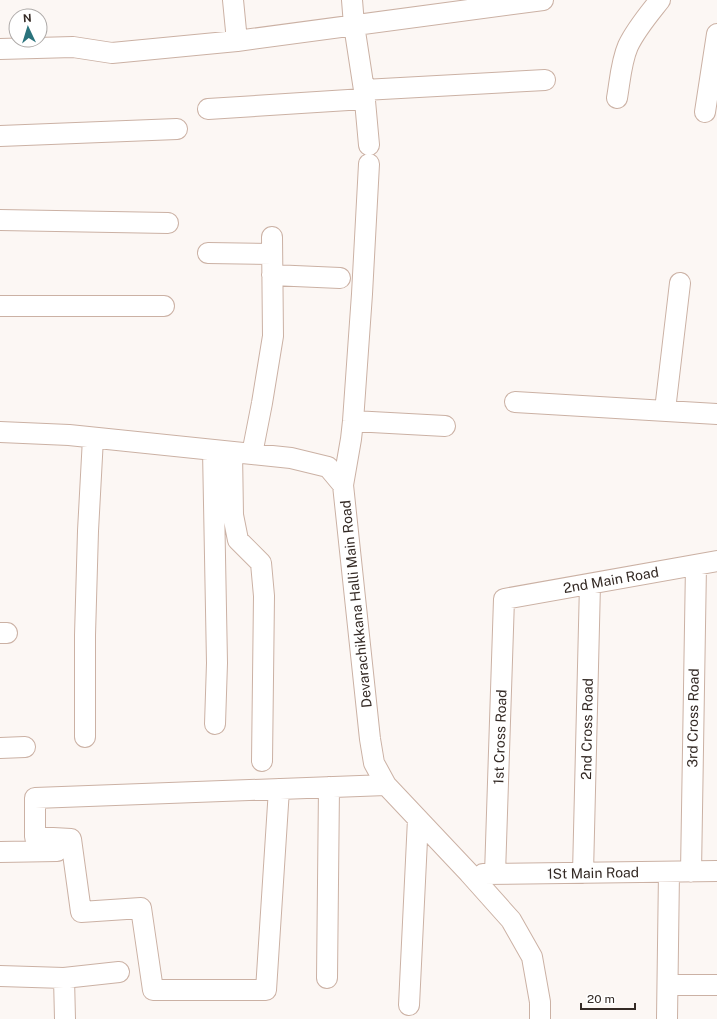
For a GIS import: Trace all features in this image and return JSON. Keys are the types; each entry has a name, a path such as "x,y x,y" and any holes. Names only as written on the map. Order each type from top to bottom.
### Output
{"street":[{"path":"233,0 237,41"},
{"path":"352,0 369,144"},
{"path":"0,49 73,47 112,53 237,41 543,0"},
{"path":"617,98 622,67 628,46 643,21 660,0"},
{"path":"705,112 717,34"},
{"path":"208,109 364,94 545,80"},
{"path":"0,136 177,129"},
{"path":"343,485 353,421 369,164"},
{"path":"0,220 168,223"},
{"path":"208,253 272,246 273,336 252,454"},
{"path":"272,275 340,278"},
{"path":"666,410 680,283"},
{"path":"0,306 164,306"},
{"path":"515,402 717,414"},
{"path":"353,421 445,426"},
{"name":"Devarachikkana Halli Main Road","path":"0,432 69,435 291,458 328,466 343,485 370,739 374,763 386,785 511,920 532,957 540,1002 540,1019"},
{"path":"84,737 88,531 93,438"},
{"path":"213,450 217,663 215,724"},
{"path":"232,452 233,515 238,540 261,563 264,596 262,761"},
{"name":"2nd Main Road","path":"504,599 717,561"},
{"name":"3rd Cross Road","path":"691,872 696,565"},
{"name":"2nd Cross Road","path":"583,873 590,584"},
{"name":"1st Cross Road","path":"495,874 504,599"},
{"path":"0,748 25,747"},
{"path":"280,789 266,990 153,990 141,908 81,912 71,839 35,837 35,798 386,785"},
{"path":"328,978 329,787"},
{"path":"409,1004 418,819"},
{"path":"0,852 57,851"},
{"name":"1St Main Road","path":"469,873 495,874 717,871"},
{"path":"668,1019 669,872"},
{"path":"0,976 64,978 119,972"},
{"path":"64,978 65,1019"},
{"path":"668,985 717,985"}]}
